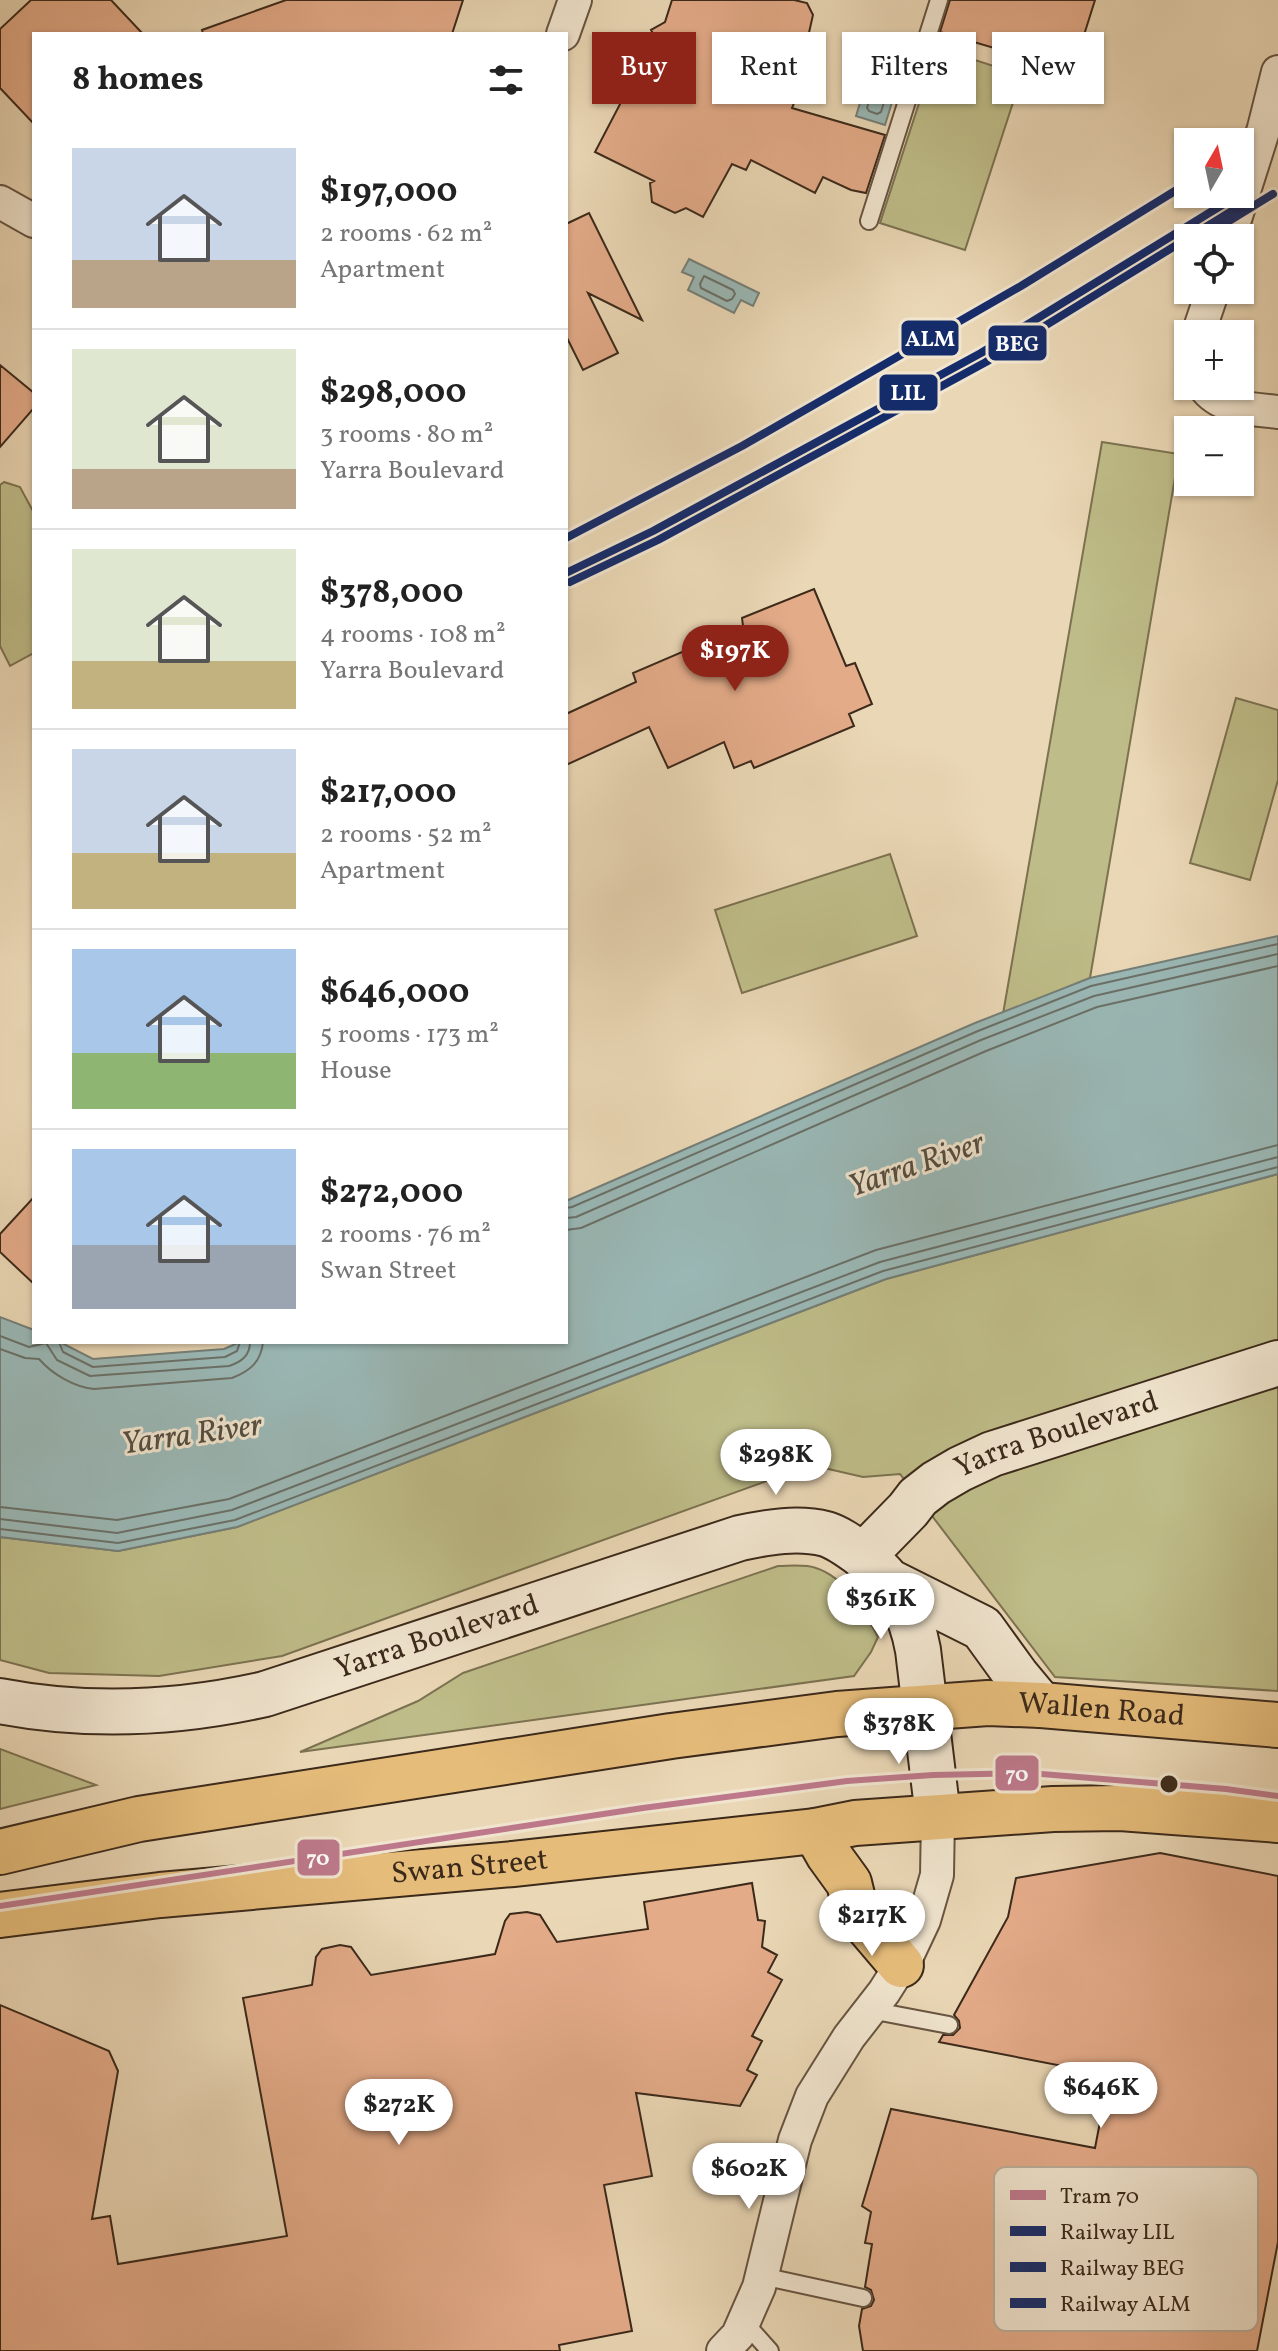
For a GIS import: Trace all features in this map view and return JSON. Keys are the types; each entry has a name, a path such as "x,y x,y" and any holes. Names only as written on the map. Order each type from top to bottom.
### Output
{"main road":[{"name":"Yarra Boulevard","path":"0,1701 96,1713 156,1712 214,1706 265,1694 740,1538 772,1531 828,1535 852,1547 877,1569 918,1497 960,1469 992,1454 1278,1363"},
{"path":"877,1569 982,1628 1041,1705"},
{"path":"877,1569 902,1599 915,1636 938,1816 1120,1808 1278,1820"},
{"name":"Wallen Road","path":"924,1707 988,1703 1041,1705 1278,1725"},
{"path":"0,1852 170,1814 671,1736 837,1714 924,1707"},
{"name":"Swan Street","path":"0,1915 160,1895 459,1870 938,1816"},
{"path":"815,1831 849,1883 856,1912 901,1965"}],"street":[{"path":"564,32 575,0"},
{"path":"1233,224 1278,72"},
{"path":"0,202 32,220"},
{"path":"1220,400 1240,407 1278,412"},
{"path":"723,2351 745,2323 762,2276 795,2140 812,2096 849,2037 901,1965 924,1920 937,1875 938,1816"}],"lane":[{"path":"869,221 939,0"},
{"path":"870,2010 949,2025"},
{"path":"762,2276 863,2298"},
{"path":"745,2323 770,2351"}],"shaded area":[{"path":"976,60 992,65 992,104 1013,104 965,250 880,223 919,104 976,104"},
{"path":"1102,442 1174,453 1174,483 1090,978 1003,1014"},
{"path":"4,482 20,487 32,509 32,654 10,666 0,646 0,485"},
{"path":"1236,698 1278,710 1278,780 1250,880 1190,863"},
{"path":"890,854 917,936 742,993 715,910"},
{"path":"1278,1174 1278,1691 1055,1677 900,1474 863,1477 811,1465 282,1656 159,1676 49,1673 0,1660 0,1537 118,1551 237,1527 886,1279"},
{"path":"778,1566 807,1566 827,1573 845,1587 860,1606 878,1637 854,1676 300,1752 418,1701 463,1673"},
{"path":"0,1749 96,1785 0,1809"}],"water":[{"path":"860,104 891,104 885,125 856,116"},
{"path":"689,259 759,293 753,306 741,300 734,313 688,290 694,277 682,272"},
{"name":"Yarra River","path":"1278,936 1278,1174 886,1279 237,1527 118,1551 0,1537 0,1317 32,1329 32,1344 64,1344 93,1359 224,1349 235,1344 568,1344 568,1200 975,1023 1090,978"}],"building":[{"path":"31,0 111,0 141,32 32,32 32,122 0,88 0,29"},
{"path":"286,0 463,0 453,32 202,30"},
{"path":"672,0 794,0 807,3 813,15 809,32 712,32 712,104 794,104 792,108 885,135 866,193 851,190 823,177 815,193 751,160 746,170 732,164 703,217 686,208 675,213 652,202 650,183 654,181 595,152 620,104 696,104 696,32 652,32 665,22"},
{"path":"950,0 1095,0 1085,32 992,32 992,47 976,43 976,32 940,32"},
{"path":"589,213 642,320 588,293 618,353 583,370 568,340 568,223"},
{"path":"0,365 32,391 32,410 0,447"},
{"path":"814,589 846,666 855,663 872,704 849,714 854,726 754,768 751,761 734,768 724,742 668,768 649,727 568,764 568,713 636,682 633,673 743,626 742,618"},
{"path":"32,1199 32,1282 0,1252 0,1234"},
{"path":"1160,1853 1278,1876 1278,2242 1257,2351 863,2351 859,2326 862,2309 871,2306 874,2300 871,2290 865,2287 872,2244 865,2243 871,2212 862,2206 891,2109 1095,2148 1109,2075 939,2042 943,2035 953,2035 960,2028 954,2015 1008,1917 1016,1878"},
{"path":"752,1883 758,1920 765,1921 762,1947 777,1955 768,1972 782,1980 752,2036 762,2041 747,2070 757,2075 740,2106 636,2093 652,2176 604,2185 632,2331 559,2345 560,2351 0,2351 0,2005 109,2051 118,2071 92,2219 110,2216 118,2264 287,2236 243,1998 312,1985 316,1957 322,1949 340,1945 351,1947 371,1975 495,1954 510,1914 527,1912 540,1915 557,1942 648,1929 644,1902"}],"tram line":[{"name":"70","path":"0,1906 643,1808 847,1781 1029,1773 1278,1796"}],"rail line":[{"name":"ALM","path":"568,537 742,446 1021,286 1174,192"},
{"name":"ALM","path":"1224,224 1273,194"},
{"name":"LIL","path":"568,572 653,531 981,353 1217,208"},
{"name":"BEG","path":"570,582 658,540 986,362 1237,208"}]}
